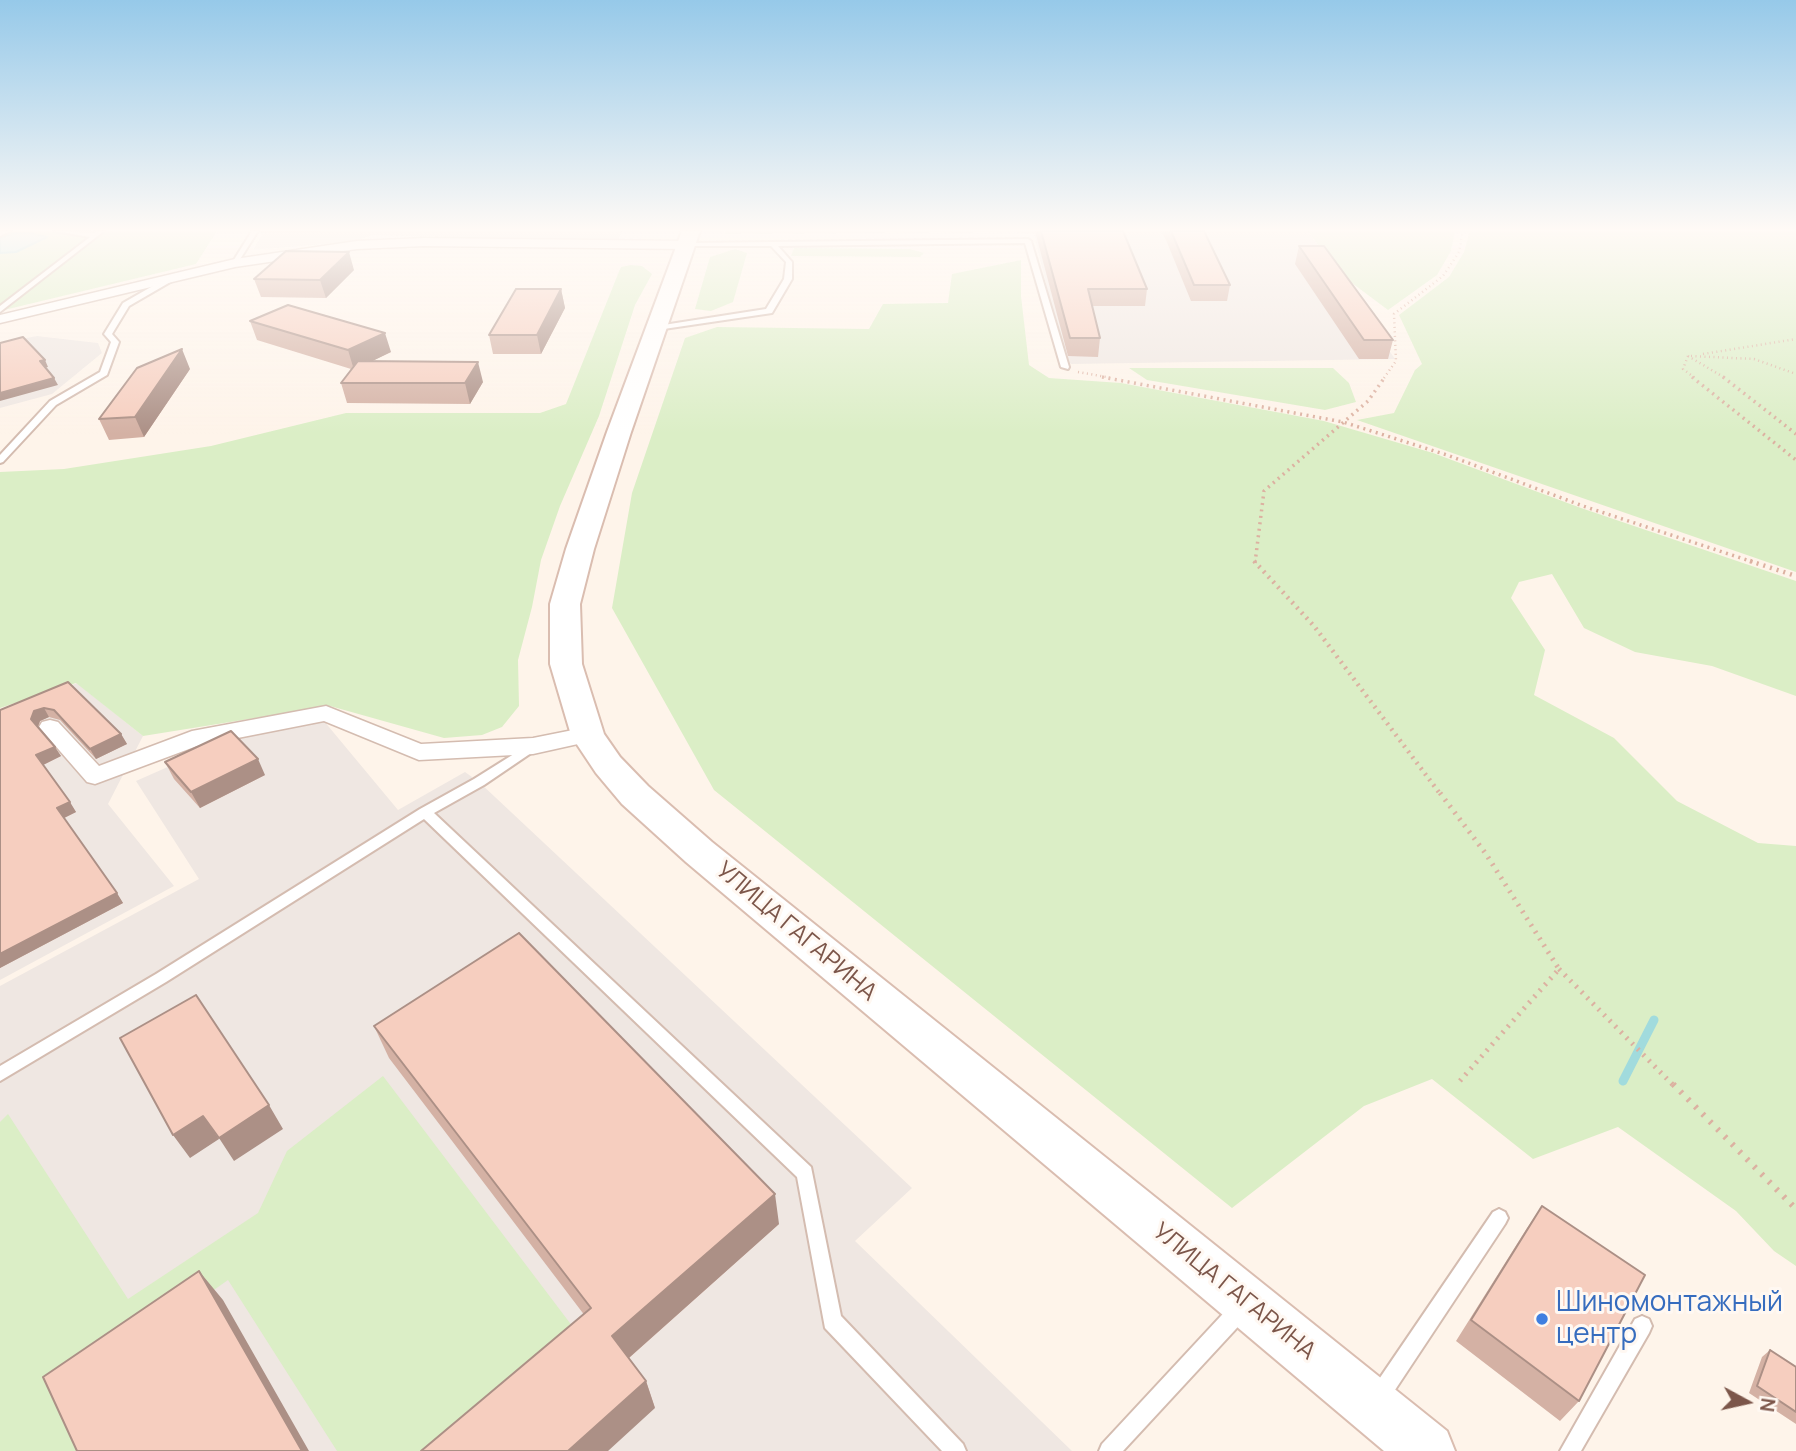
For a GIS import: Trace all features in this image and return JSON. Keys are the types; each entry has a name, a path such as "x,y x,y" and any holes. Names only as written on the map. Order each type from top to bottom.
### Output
{"main road":[{"name":"УЛИЦА ГАГАРИНА","path":"667,299 580,549 565,604 566,664 588,735 608,765 635,794 699,852 1427,1451"}],"street":[{"path":"0,319 85,299"},
{"path":"50,727 95,776 192,739 326,713 419,752 533,746 588,735"}],"lane":[{"path":"0,310 14,299"},
{"path":"0,460 53,403 104,373 115,342 108,334 126,305 137,299"},
{"path":"657,328 769,311 776,299"},
{"path":"1046,299 1067,369"},
{"path":"0,1074 161,978 533,746"},
{"path":"425,811 805,1173 832,1321 956,1451"},
{"path":"1372,1406 1499,1218"},
{"path":"1109,1451 1248,1302"},
{"path":"1570,1451 1642,1326"}],"path":[{"path":"1414,299 1394,314 1396,361 1368,401 1264,491 1254,562 1314,626 1486,854 1559,969 1796,1209"},
{"path":"1688,356 1796,339"},
{"path":"1688,356 1754,359 1796,374"},
{"path":"1688,356 1716,371 1796,433"},
{"path":"1688,356 1683,369 1796,460"},
{"path":"1067,369 1343,422 1447,455 1583,506 1796,576"},
{"path":"1458,1083 1559,969"}],"shaded area":[{"path":"1049,299 1354,299 1395,359 1071,364 1063,356"},
{"path":"37,336 98,343 102,353 52,394 0,408 0,343"},
{"path":"77,683 143,736 108,804 174,886 0,980 0,713"},
{"path":"324,721 398,810 465,772 479,782 912,1188 855,1241 1072,1451 0,1451 0,986 199,879 136,781 231,739"}],"green space":[{"path":"0,299 51,299 0,311"},
{"path":"608,299 638,299 599,416 560,506 541,560 518,660 519,706 502,727 482,735 444,738 330,706 143,736 76,683 0,708 0,472 64,469 211,446 346,413 540,413 566,404"},
{"path":"698,299 734,299 733,302 711,311 695,309"},
{"path":"949,299 1021,299 1029,365 1049,378 1121,383 1324,421 1433,453 1581,508 1796,581 1796,696 1712,666 1635,652 1584,628 1552,574 1519,582 1511,598 1545,650 1534,695 1614,738 1677,801 1758,843 1796,846 1796,1266 1774,1251 1736,1211 1618,1127 1533,1159 1432,1079 1364,1106 1232,1208 714,790 612,608 632,493 685,338 717,327 869,329 883,304 948,303"},
{"path":"1373,299 1404,299 1388,310"},
{"path":"1420,299 1796,299 1796,572 1357,420 1394,413 1415,370 1422,364 1399,315"},
{"path":"1129,368 1333,368 1349,383 1356,402 1325,410 1147,380"},
{"path":"383,1076 579,1335 448,1451 337,1451 228,1280 55,1402 78,1451 0,1451 0,1122 8,1114 128,1299 258,1213 287,1151"}],"building":[{"path":"510,299 556,299 537,335 489,335"},
{"path":"1059,299 1090,299 1100,338 1070,338"},
{"path":"1335,299 1363,299 1393,340 1364,340"},
{"path":"288,305 385,333 348,350 250,321"},
{"path":"23,337 45,360 40,361 54,378 0,393 0,343"},
{"path":"182,349 135,417 99,419 137,368"},
{"path":"358,361 478,362 465,383 341,383"},
{"path":"68,682 121,734 90,749 54,710 44,708 34,711 31,719 55,747 36,755 70,802 57,808 117,893 0,954 0,710"},
{"path":"231,731 258,759 191,792 165,762"},
{"path":"519,933 775,1194 612,1336 646,1381 568,1451 421,1451 591,1308 374,1026"},
{"path":"196,995 269,1105 219,1138 203,1116 173,1135 120,1038"},
{"name":"Шиномонтажный центр","path":"1542,1206 1645,1275 1579,1401 1471,1320"},
{"path":"199,1271 302,1451 77,1451 43,1377"},
{"path":"1770,1350 1796,1367 1796,1412 1757,1386"}],"waterway":[{"path":"1623,1081 1654,1020"}],"place":[{"name":"Шиномонтажный центр","path":"1542,1319"}]}
